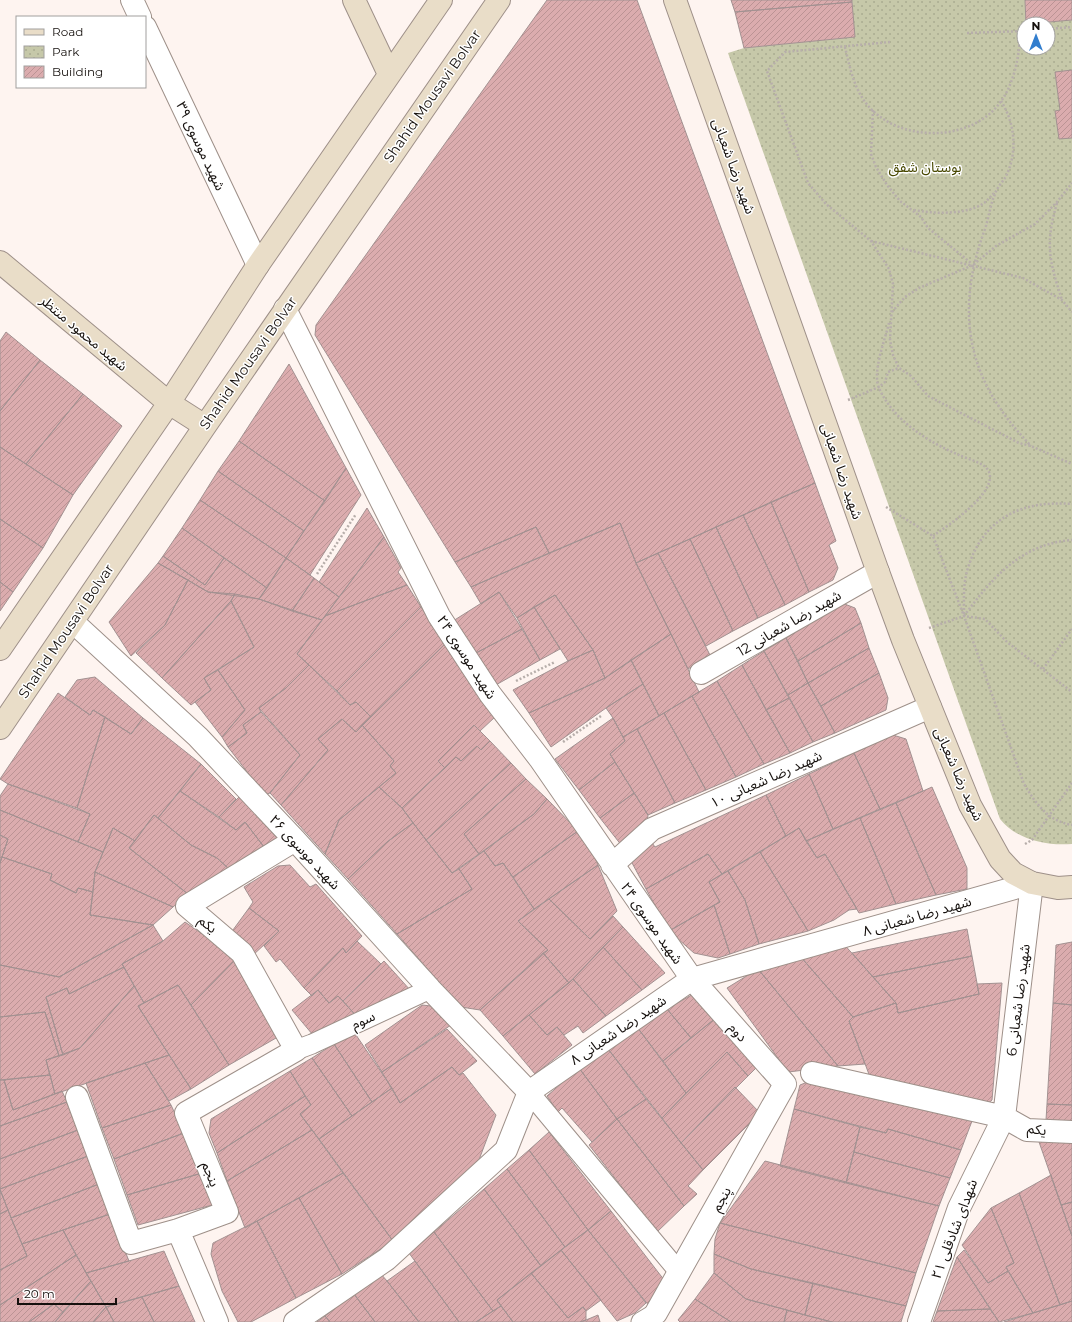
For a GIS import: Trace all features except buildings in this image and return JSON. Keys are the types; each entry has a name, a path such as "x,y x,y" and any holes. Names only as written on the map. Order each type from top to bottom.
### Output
{"main road":[{"path":"354,0 389,74"},
{"path":"0,649 169,404 258,265 441,0"},
{"name":"Shahid Mousavi Bolvar","path":"0,728 285,309 498,0"},
{"name":"شهید رضا شعبانی","path":"675,0 878,572 903,640 970,805 1000,859 1013,873 1032,883 1058,888 1072,887"},
{"name":"شهید محمود منتظر","path":"0,262 169,404 205,426"}],"street":[{"path":"132,0 140,16"},
{"name":"شهید موسوی ۳۹","path":"146,29 258,265"},
{"name":"شهید موسوی ۲۴","path":"285,309 439,616 490,694 540,759 692,980"},
{"name":"شهید رضا شعبانی 12","path":"701,673 878,572"},
{"name":"شهید موسوی ۲۶","path":"73,622 198,737 295,840 430,989 529,1092"},
{"name":"شهید رضا شعبانی ۱۰","path":"612,865 652,829 930,707"},
{"name":"یکم","path":"295,840 186,906 242,953 296,1050"},
{"name":"شهید رضا شعبانی ۸","path":"529,1092 692,980 1032,883"},
{"name":"شهید رضا شعبانی 6","path":"1004,1117 1032,883"},
{"name":"دوم","path":"692,980 785,1084"},
{"name":"پنجم","path":"178,1230 227,1212 186,1113 296,1050"},
{"name":"یکم","path":"812,1073 1004,1117 1027,1130 1072,1132"},
{"name":"پنجم","path":"649,1318 680,1273 785,1084"},
{"path":"295,1322 387,1259 506,1150 529,1092"},
{"path":"77,1097 131,1243 178,1230 217,1322"},
{"name":"شهدای شادقلی ۲۱","path":"919,1322 959,1208 1004,1117"}],"lane":[{"name":"سوم","path":"296,1050 430,989"},
{"path":"529,1092 680,1273"}],"path":[{"path":"1056,28 1072,27"},
{"path":"966,33 1016,31"},
{"path":"890,42 785,52 767,71 808,183 826,204 871,241 889,269 893,284 890,340 893,354 899,368 911,376 928,396 1019,443 1031,446 1072,464"},
{"path":"845,47 856,85 863,99 884,120 915,132 953,132 971,126 986,116 1001,100 1014,72 1018,56"},
{"path":"914,210 939,213 961,210 983,204 995,192 1006,176 1013,156 1009,112 1001,100"},
{"path":"873,110 871,154 886,185 900,201 914,210 928,228 973,265"},
{"path":"933,536 970,508 988,486 990,478 988,470 982,465 938,445 917,432 899,416 879,387 877,371 892,312 904,297 919,288 973,265 996,246 1035,224 1057,202 1072,183"},
{"path":"995,192 973,265 968,291 970,338 978,368 988,390 1000,409 1031,446"},
{"path":"1057,202 1050,232 1049,247 1051,267 1062,300"},
{"path":"871,241 1023,278 1062,300 1072,312"},
{"path":"821,410 879,387 885,382 888,372 899,368"},
{"path":"317,574 374,486"},
{"path":"847,486 933,536 964,616 1024,784 1032,797 1049,816 1060,823 1072,825"},
{"path":"964,616 964,586 967,569 973,553 990,526 1017,510 1056,502 1072,504"},
{"path":"903,640 964,616 1002,569 1016,560 1048,544 1072,540"},
{"path":"964,616 985,619 1007,642 1072,692"},
{"path":"1042,669 1072,629"},
{"path":"490,694 555,662"},
{"path":"540,759 601,716"},
{"path":"1000,859 1032,840 1072,783"}],"green space":[{"name":"بوستان شفق","path":"852,0 1025,0 1026,16 1016,16 1016,56 1056,56 1056,21 1072,20 1072,844 1042,843 1023,837 1000,819 728,53 744,48 854,37"}]}
